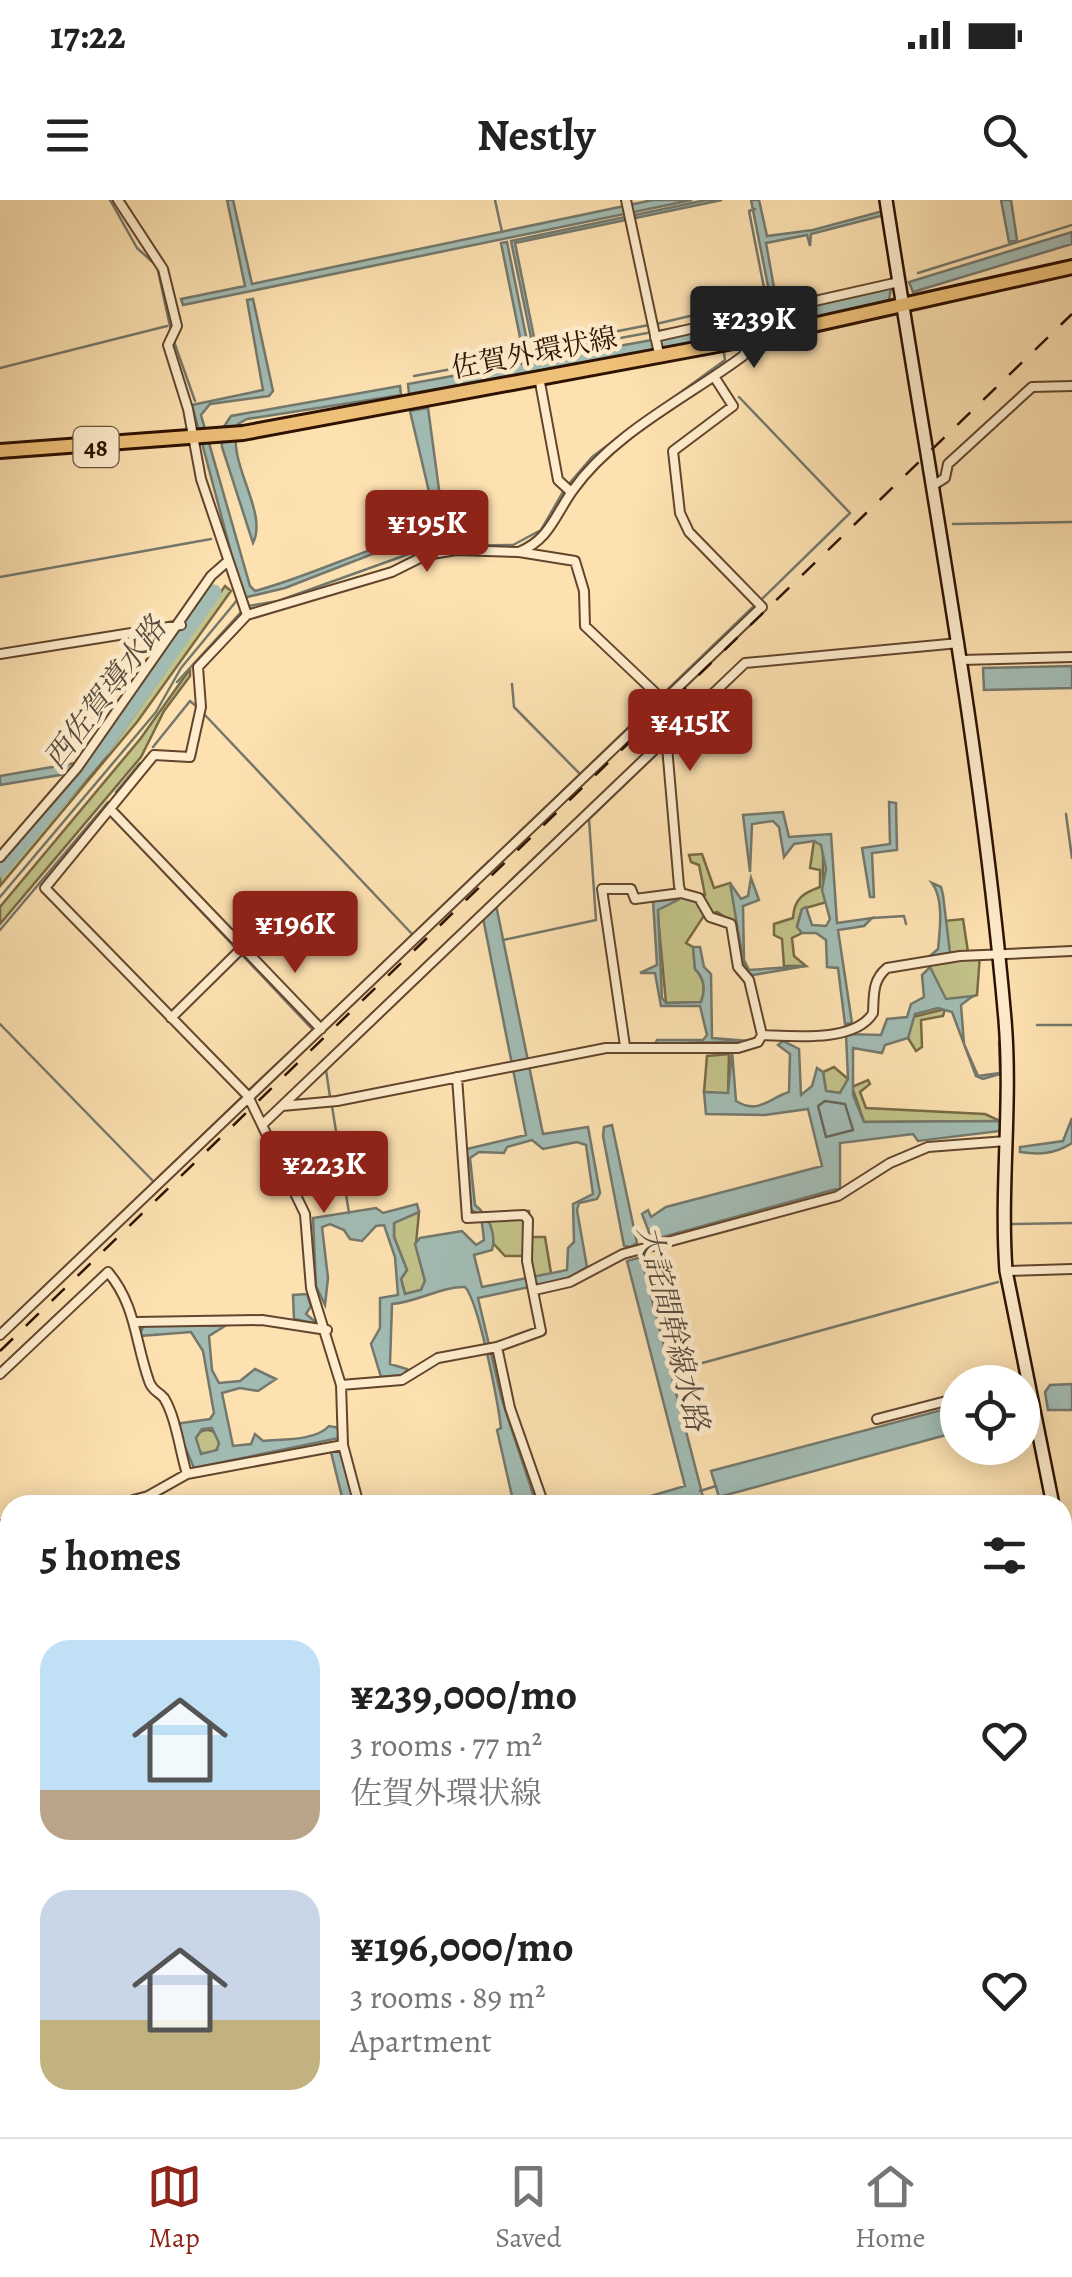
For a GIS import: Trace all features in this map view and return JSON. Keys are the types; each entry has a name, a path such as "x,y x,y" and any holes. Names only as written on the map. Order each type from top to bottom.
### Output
{"main road":[{"name":"佐賀外環状線","path":"0,451 192,440 243,433 755,338 902,301 1072,267"}],"street":[{"path":"118,200 160,262 192,440 247,615"},
{"path":"886,200 962,660 998,956 1010,1141 1004,1235 1021,1365"},
{"path":"627,201 659,354"},
{"path":"654,332 899,282"},
{"path":"519,552 544,538 571,492 611,452 714,378 752,347 755,338"},
{"path":"539,377 563,486 571,492"},
{"path":"0,1335 762,607 689,532 680,513 673,451 732,406 714,378"},
{"path":"934,485 945,478 948,464 1032,387 1072,386"},
{"path":"356,1495 343,1445 341,1384 311,1288 305,1214 248,1096 46,888 154,755 190,758 201,707 198,667 247,615 392,572 436,552 519,552 575,561 584,591 585,626 663,700 682,893"},
{"path":"0,857 77,768 181,625 211,576 228,561"},
{"path":"0,654 181,625"},
{"path":"262,1124 745,662 959,644"},
{"path":"962,660 1072,657"},
{"path":"111,810 322,1029"},
{"path":"282,1106 336,1101 625,1046 738,1048 758,1042 762,1035 749,980 738,967 731,924 710,917 698,898 682,893 635,900 631,889 602,889 625,1046"},
{"path":"171,1018 242,948"},
{"path":"762,1035 807,1036 859,1027 872,1013 878,974 887,968 960,956 1072,951"},
{"path":"341,1384 402,1380 438,1358 497,1348 541,1331 530,1276 528,1220 524,1215 467,1218 457,1077"},
{"path":"535,1290 570,1282 634,1252 838,1196 890,1163 928,1147 1010,1141"},
{"path":"1006,1271 1072,1269"},
{"path":"0,1374 108,1272 122,1289 152,1389 164,1398 187,1474"},
{"path":"136,1329 262,1320 326,1330"},
{"path":"497,1348 510,1408 540,1495"},
{"path":"878,1419 940,1403"},
{"path":"150,1495 187,1474 343,1445"},
{"path":"1040,1451 1051,1495"}],"green space":[{"path":"225,586 231,591 137,722 0,886 0,877 101,762"},
{"path":"190,669 190,676 164,711 141,757 0,924 0,907 141,738"},
{"path":"814,841 822,845 827,902 802,909 797,926 802,933 792,938 794,956 806,966 784,966 782,939 774,935 774,924 793,918 800,898 820,887 820,870 810,868"},
{"path":"702,854 714,888 730,883 737,925 717,912 703,917 686,943 693,947 695,969 703,980 701,1002 666,1003 656,895 676,890 705,895 699,865 691,862 689,855"},
{"path":"963,919 968,952 980,954 977,995 953,1003 934,1000 928,959 945,949 944,921"},
{"path":"945,1009 943,1016 921,1020 922,1047 916,1051 908,1038 913,1017"},
{"path":"729,1054 728,1094 704,1092 707,1056"},
{"path":"834,1067 848,1079 840,1093 826,1091 823,1072"},
{"path":"868,1080 870,1084 860,1092 866,1108 985,1114 1000,1121 864,1122 852,1087"},
{"path":"529,1211 531,1237 545,1237 552,1279 527,1284 524,1256 505,1256 491,1241 486,1213"},
{"path":"419,1212 416,1244 425,1281 421,1290 405,1294 401,1279 407,1270 394,1237 394,1222"},
{"path":"207,1430 216,1433 216,1451 207,1454 198,1451 195,1442 198,1433"}],"water":[{"path":"227,200 233,200 252,284 653,200 692,200 183,305 181,299 245,286"},
{"path":"706,200 722,200 515,243 534,352 511,241"},
{"path":"751,200 759,200 767,236 813,230 883,211 884,215 811,234 810,246 807,235 766,243 777,304 715,317 771,301"},
{"path":"1001,200 1011,200 1017,240 1009,242"},
{"path":"1072,232 1072,244 913,292 909,282"},
{"path":"507,242 529,351 523,352 501,243"},
{"path":"891,288 889,300 662,349 660,339"},
{"path":"253,299 273,391 269,396 210,404 201,415 250,586 255,591 393,542 438,530 410,411 428,408 445,534 411,539 285,588 243,598 192,405 263,390 247,300"},
{"path":"652,340 654,350 409,394 408,384"},
{"path":"400,386 401,395 247,419 238,424 237,454 256,516 253,543 222,447 221,431 231,416"},
{"path":"1072,666 1072,688 984,690 983,668"},
{"path":"75,763 66,774 0,785 0,776"},
{"path":"889,802 896,803 897,850 872,853 874,897 870,897 862,848 890,844"},
{"path":"783,812 789,837 831,834 837,923 872,918 864,926 838,930 852,1023 845,1024 838,968 827,967 826,940 816,933 802,933 797,927 806,907 812,925 826,926 830,919 822,890 826,869 821,845 814,841 794,844 784,857 779,827 773,821 752,824 750,872 743,815"},
{"path":"751,878 759,900 743,906 744,960 749,970 806,966 753,975 745,972 730,883 741,899 748,896"},
{"path":"932,883 941,887 950,953 930,956 938,949 940,924 940,906"},
{"path":"680,899 658,910 662,998 666,1003 701,1002 703,984 695,969 693,947 700,947 704,967 711,974 712,1038 749,1041 655,1044 657,1040 703,1040 707,1035 700,1006 661,1006 655,973 640,973 657,965 653,901"},
{"path":"496,905 543,1134 588,1127 600,1193 597,1199 579,1203 577,1210 587,1267 567,1279 478,1298 502,1400 533,1495 512,1495 497,1430 501,1428 487,1354 465,1287 392,1304 390,1364 407,1369 404,1375 381,1377 371,1344 380,1328 380,1298 398,1295 395,1257 384,1225 376,1226 362,1241 350,1239 344,1230 330,1224 322,1227 328,1278 325,1305 316,1286 313,1218 376,1208 383,1213 417,1204 419,1212 394,1223 394,1237 407,1270 401,1279 405,1294 421,1290 425,1281 415,1244 420,1238 462,1231 476,1245 484,1240 481,1215 471,1210 467,1149 526,1135 483,918","holes":["532,1140 543,1149 577,1142 586,1145 593,1194 573,1204 574,1242 568,1248 567,1270 482,1287 474,1255 492,1250 493,1237 487,1219 475,1205 470,1158 479,1152 504,1153 507,1147"]},
{"path":"930,967 946,999 973,996 961,1005 964,1044 952,1012 938,1008 915,1014 908,1038 885,1045 882,1053 853,1048 853,1095 864,1122 1000,1121 1000,1131 918,1141 913,1134 840,1143 840,1188 652,1240 642,1214 648,1210 651,1217 666,1207 822,1166 808,1109 765,1115 706,1114 704,1092 728,1093 732,1051 736,1101 744,1105 758,1106 789,1092 790,1054 778,1045 783,1041 799,1049 801,1095 812,1086 817,1068 823,1072 826,1091 840,1093 848,1079 846,1034 881,1035 887,1019 907,1017 911,1004 924,997 922,975"},
{"path":"999,1041 1003,1073 983,1079 976,1076 964,1044 978,1076 1000,1073"},
{"path":"1072,1118 1072,1143 1047,1153 1020,1152 1020,1147 1063,1141"},
{"path":"612,1125 637,1243 630,1247 624,1246 603,1136 604,1127"},
{"path":"641,1257 702,1495 654,1495 685,1486 627,1261"},
{"path":"307,1294 311,1306 306,1314 318,1324 294,1319 293,1295"},
{"path":"144,1325 225,1326 209,1336 212,1370 219,1383 240,1381 255,1369 276,1379 258,1391 240,1388 222,1393 233,1446 251,1444 255,1434 263,1441 298,1438 329,1426 340,1428 339,1438 194,1468 175,1424 210,1419 214,1413 203,1351 191,1332 139,1336","holes":["212,1428 219,1443 217,1450 201,1454 196,1438 202,1429"]},
{"path":"1072,1384 1072,1410 1048,1410 1045,1392 1050,1385"},
{"path":"940,1410 940,1437 718,1495 711,1471"},
{"path":"341,1451 353,1495 342,1495 331,1452"}],"waterway":[{"path":"110,200 137,248 157,266 171,331"},
{"path":"495,200 502,232"},
{"path":"656,324 766,298 749,211 755,209"},
{"path":"918,273 1072,225"},
{"path":"414,376 696,324"},
{"path":"541,346 649,325"},
{"path":"0,368 167,326"},
{"path":"173,339 195,401"},
{"path":"659,408 725,360 724,353"},
{"path":"739,397 850,513 761,600"},
{"path":"568,485 592,457 620,436"},
{"path":"248,606 278,601 431,546 513,545 541,530 563,492"},
{"path":"953,524 1072,522"},
{"path":"0,577 211,539"},
{"name":"西佐賀導水路","path":"0,870 103,748 214,592"},
{"path":"0,897 156,712 181,668 238,599"},
{"path":"664,693 753,607"},
{"path":"177,682 242,611"},
{"path":"512,684 514,707 580,774"},
{"path":"153,747 190,701 196,706"},
{"path":"496,855 655,702"},
{"path":"205,715 413,935"},
{"path":"503,940 596,920 589,819 663,748"},
{"path":"116,792 140,763"},
{"path":"0,930 108,802"},
{"path":"1066,814 1072,858"},
{"path":"113,818 313,1030 250,1089"},
{"path":"322,1022 489,861"},
{"path":"872,918 904,916 906,924"},
{"path":"0,1024 155,1183"},
{"path":"1037,1025 1072,1025"},
{"path":"326,1070 330,1097"},
{"path":"174,1163 241,1098"},
{"path":"332,1106 349,1213"},
{"path":"1012,1224 1072,1223"},
{"name":"大詫間幹線水路","path":"684,1368 998,1282"},
{"path":"700,1491 716,1486"}],"railway":[{"path":"0,1351 1072,314"}]}
